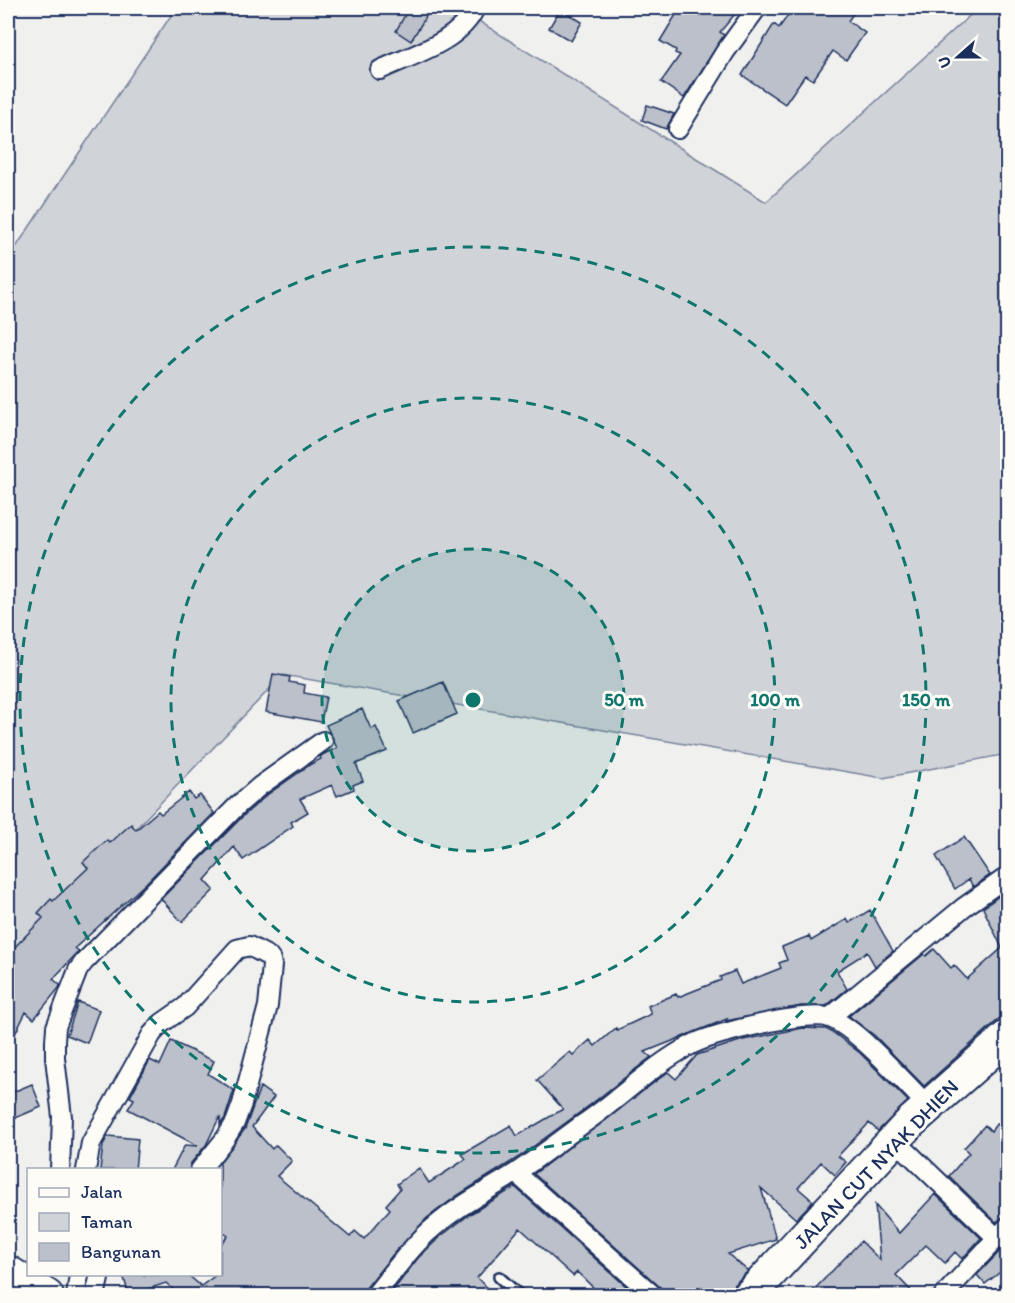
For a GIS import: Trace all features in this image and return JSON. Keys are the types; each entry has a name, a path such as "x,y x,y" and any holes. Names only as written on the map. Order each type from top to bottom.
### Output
{"highway":[{"name":"JALAN CUT NYAK DHIEN","path":"749,1296 928,1106 1008,1036"},
{"path":"8,1272 47,1296"}],"street":[{"path":"380,70 452,34 464,24 475,8"},
{"path":"678,129 725,52 757,8"},
{"path":"60,1168 62,1117 55,1058 56,1027 78,970 238,805 322,741"},
{"path":"829,1018 964,907 1008,876"},
{"path":"86,1168 91,1143 152,1034 162,1023 184,1007 237,948 249,946 268,956 272,965 266,1015 235,1123 202,1168"},
{"path":"374,1296 432,1228 474,1197 516,1173 677,1053 727,1031 801,1018 829,1018 860,1039 928,1106"},
{"path":"895,1140 1002,1231 943,1296"},
{"path":"516,1173 654,1296"},
{"path":"76,1296 79,1276"},
{"path":"95,1296 100,1276"}],"lane":[{"path":"499,1277 520,1296"}],"green space":[{"path":"176,8 458,8 766,202 978,8 1007,8 1007,754 883,778 283,675 8,962 8,259"}],"building":[{"path":"409,8 431,8 411,41 396,31"},
{"path":"680,8 740,8 720,32 724,35 684,98 661,82 680,55 675,53 676,50 660,41"},
{"path":"793,8 857,8 848,21 865,33 846,60 833,51 813,80 805,75 785,104 742,75 774,24 779,28"},
{"path":"560,9 582,22 571,41 549,28"},
{"path":"647,105 674,114 666,129 642,120"},
{"path":"273,674 290,677 289,682 305,685 304,693 326,697 321,722 266,712"},
{"path":"443,682 457,714 413,733 399,701"},
{"path":"362,709 371,729 376,727 387,751 356,764 363,781 353,785 354,789 337,796 332,785 300,799 308,812 291,822 293,826 243,860 234,847 205,880 214,890 182,922 161,899 243,816 267,795 321,759 320,757 324,754 337,748 326,725"},
{"path":"189,792 194,799 200,795 214,813 146,883 75,948 79,951 53,979 60,985 59,988 34,1019 26,1012 8,1048 8,954 43,918 38,913 88,868 83,862 107,840 110,843 131,824 136,830 158,811 161,814"},
{"path":"964,837 990,875 973,887 969,879 955,889 936,856"},
{"path":"1003,893 1008,900 1008,1011 924,1086 875,1036 849,1016 924,954 926,956 934,949 951,968 954,965 967,979 1002,948 983,908"},
{"path":"870,910 893,951 875,966 867,952 837,971 847,989 826,1006 801,1006 726,1021 727,1019 645,1052 651,1057 590,1105 519,1157 458,1195 427,1218 394,1253 365,1289 363,1296 180,1296 166,1283 129,1295 123,1276 189,1276 201,1286 215,1276 222,1276 222,1243 228,1236 222,1232 222,1168 220,1168 220,1162 245,1129 260,1087 274,1097 252,1127 272,1149 276,1145 292,1161 277,1176 350,1237 355,1231 364,1239 390,1209 386,1205 400,1189 397,1184 419,1168 429,1183 466,1159 462,1154 511,1125 517,1136 563,1109 537,1080 570,1052 573,1055 590,1040 595,1046 616,1028 617,1030 651,1014 648,1006 676,994 678,997 721,980 720,977 735,971 741,984 781,968 779,963 787,960 782,947 809,936 811,941 847,919 849,923"},
{"path":"78,1002 99,1010 87,1043 67,1035"},
{"path":"803,1028 826,1029 835,1034 860,1053 908,1101 878,1131 869,1123 838,1156 846,1162 835,1175 821,1162 798,1188 813,1201 796,1219 761,1188 776,1239 728,1254 748,1271 735,1284 732,1296 665,1296 661,1288 534,1174 668,1072 676,1079 697,1055 743,1040"},
{"path":"171,1041 214,1061 208,1074 234,1090 225,1118 220,1125 220,1116 206,1145 190,1168 173,1168 185,1145 198,1146 128,1109 134,1099 130,1097 150,1060 160,1065"},
{"path":"32,1084 41,1107 8,1121 8,1094"},
{"path":"997,1123 1008,1133 1008,1215 996,1222 949,1176 969,1153 964,1148 985,1125 991,1131"},
{"path":"108,1136 138,1139 135,1168 100,1168 103,1145"},
{"path":"515,1187 637,1296 602,1296 577,1272 573,1276 520,1228 477,1278 496,1296 389,1296 418,1258 441,1236 470,1214"},
{"path":"935,1194 981,1238 962,1259 955,1252 945,1263 926,1245 896,1275 916,1296 808,1296 861,1241 880,1260 875,1205 899,1233"},
{"path":"1008,1243 1008,1266 985,1284 977,1275"}]}
